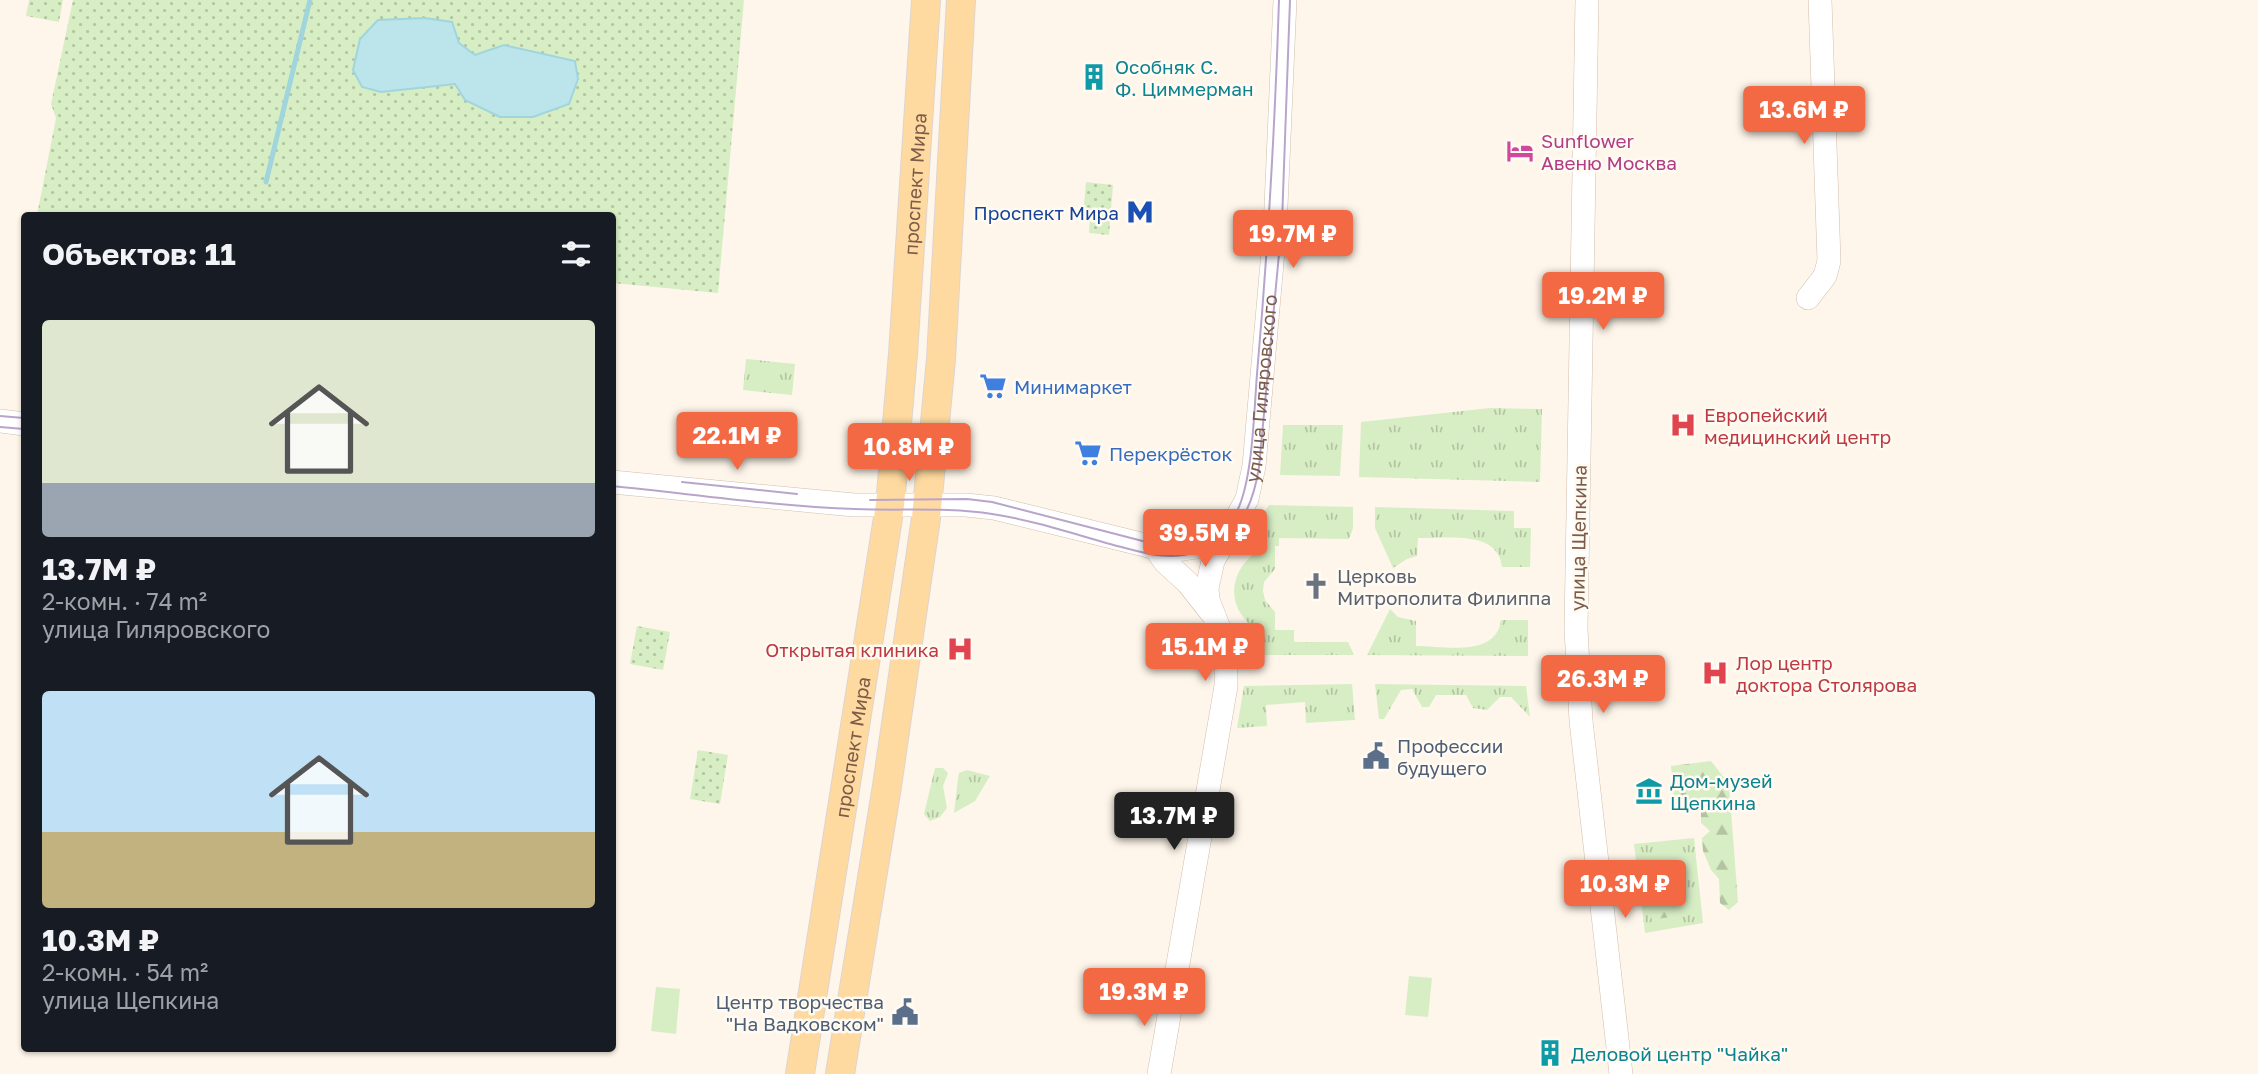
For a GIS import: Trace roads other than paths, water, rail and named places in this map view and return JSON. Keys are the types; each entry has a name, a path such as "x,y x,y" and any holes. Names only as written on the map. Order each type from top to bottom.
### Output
{"main road":[{"name":"проспект Мира","path":"800,1074 890,505 903,354 926,0"},
{"name":"проспект Мира","path":"840,1074 887,786 927,506 941,359 961,0"}],"street":[{"name":"улица Гиляровского","path":"1159,1074 1227,686 1226,653 1208,600 1208,576 1213,561 1245,506 1250,488 1276,216 1285,0"},
{"name":"улица Щепкина","path":"1587,0 1577,641 1584,745 1621,1074"},
{"path":"1808,298 1825,276 1829,261 1820,0"},
{"path":"0,421 21,424"},
{"path":"616,482 854,505 966,505 994,508 1157,550"},
{"name":"улица Гиляровского","path":"1157,550 1183,551 1203,546 1222,535 1235,522"},
{"name":"улица Гиляровского","path":"1157,550 1214,616"}],"water":[{"path":"425,18 452,22 459,43 475,55 504,45 575,61 578,79 569,104 533,117 500,117 465,100 455,84 381,92 362,87 353,70 360,39 378,20"}],"waterway":[{"path":"266,182 310,0"}],"tram line":[{"path":"1237,511 1250,463 1254,425 1271,187 1279,0"},
{"path":"616,486 764,503 992,514 1165,556 1183,555 1215,545 1237,526 1245,513 1259,467 1282,222 1290,0"},
{"path":"0,416 21,418"},
{"path":"0,427 21,429"},
{"path":"682,482 797,494"},
{"path":"870,500 967,499 992,502 1158,545 1173,546"}],"place":[{"name":"Особняк С. Ф. Циммерман","path":"1094,77"},
{"name":"Sunflower Авеню Москва","path":"1520,151"},
{"name":"Проспект Мира","path":"1140,212"},
{"name":"Минимаркет","path":"993,386"},
{"name":"Европейский медицинский центр","path":"1683,425"},
{"name":"Перекрёсток","path":"1088,453"},
{"name":"Церковь Митрополита Филиппа","path":"1316,586"},
{"name":"Открытая клиника","path":"960,649"},
{"name":"Лор центр доктора Столярова","path":"1715,673"},
{"name":"Профессии будущего","path":"1376,756"},
{"name":"Дом-музей Щепкина","path":"1649,791"},
{"name":"Центр творчества \"На Вадковском\"","path":"905,1012"},
{"name":"Деловой центр \"Чайка\"","path":"1550,1053"}]}
